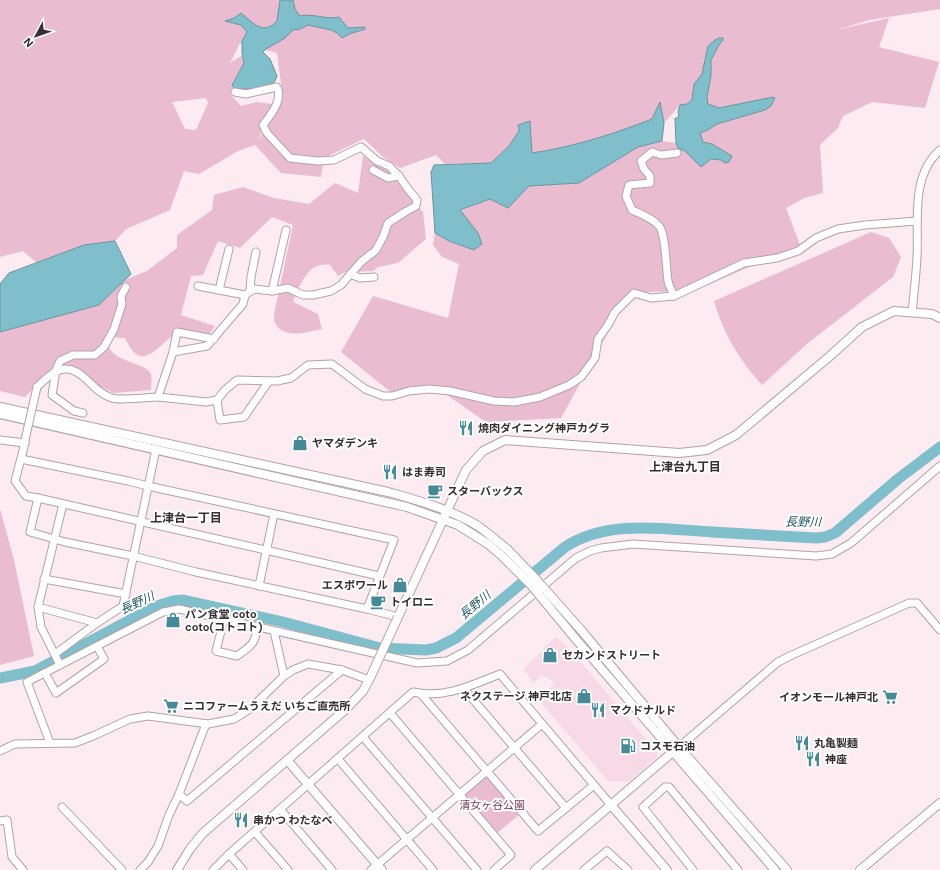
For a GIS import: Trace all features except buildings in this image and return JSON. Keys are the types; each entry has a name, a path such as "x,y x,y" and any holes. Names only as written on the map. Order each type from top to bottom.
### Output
{"street":[{"path":"198,286 248,293 254,289 272,291 288,288 303,295 331,291 341,285 361,262 376,250 388,223 416,206 417,200 399,176 389,166 376,161 361,147 334,160 318,161 290,158 267,133 263,125 276,106 280,96 277,87 246,94 236,92"},
{"path":"912,312 917,256 918,198 927,166 940,150"},
{"path":"674,296 668,283 668,266 664,239 660,226 648,217 632,210 626,196 629,185 650,183 650,176 644,169 641,161 652,152 661,155 677,153"},
{"path":"373,170 388,178 399,176"},
{"path":"379,576 26,496 14,481 21,459 37,387 50,374 56,370 62,369 77,372 95,389 111,398 158,397 206,402 216,400 237,380 269,382 291,378 308,365 332,364 365,389 383,396 392,396 409,391 429,389 450,391 494,401 522,401 540,397 560,389 581,377 595,358 598,339 608,325 614,312 634,293 651,298 674,296 744,263 777,258 798,251 816,238 838,229 865,225 917,221"},
{"path":"272,291 286,230"},
{"path":"219,290 229,249"},
{"path":"173,352 207,346 214,339 228,320 243,304 248,293 256,252"},
{"path":"350,274 360,278 374,277"},
{"path":"83,413 74,411 52,396 56,370 60,361 72,355 95,355 104,347 114,329 122,304 121,296 126,287"},
{"path":"177,870 190,849 202,834 350,706 363,691 446,510 466,470 483,451 505,440 679,453 707,450 736,435 862,327 894,311 932,314 940,318"},
{"path":"158,397 173,352 177,332 214,339"},
{"path":"216,400 220,420 244,416 269,382"},
{"path":"0,407 388,492 433,505 478,526 504,552 534,577 581,630 775,870"},
{"path":"0,414 408,507 458,525 504,552 574,637 786,870"},
{"path":"0,440 25,441"},
{"path":"55,654 123,606 156,449"},
{"path":"21,459 128,481 394,540 367,609"},
{"path":"50,743 27,682 164,612 179,609 417,663 447,661 468,650 576,558 590,551 633,544 816,556 832,554 851,543 940,466"},
{"path":"38,498 30,532 196,572 398,617"},
{"path":"60,665 41,627 38,607 63,504"},
{"path":"259,586 274,514"},
{"path":"44,579 126,594"},
{"path":"535,870 778,662 909,603 917,603 940,630"},
{"path":"38,607 98,624"},
{"path":"224,619 216,651 237,656 255,640 258,627"},
{"path":"274,630 284,676"},
{"path":"45,673 56,693 104,659 97,646"},
{"path":"0,751 15,744 75,743 130,719 148,716 206,724 234,719 250,708 284,676 293,670 308,664 342,670 370,678"},
{"path":"180,794 187,801 342,670"},
{"path":"213,870 229,854 413,692 421,694 447,693 464,689 500,674 667,870"},
{"path":"464,689 566,808"},
{"path":"421,694 538,831 594,785"},
{"path":"390,713 511,855 494,870"},
{"path":"140,870 148,862 158,846 169,815 180,794 206,724"},
{"path":"286,760 377,868 432,818 542,724"},
{"path":"363,737 477,870"},
{"path":"338,759 433,870"},
{"path":"693,870 643,807 665,787 669,787 738,870"},
{"path":"860,870 940,803"},
{"path":"62,807 122,870"},
{"path":"280,809 332,870"},
{"path":"0,821 8,820 12,857 23,870"},
{"path":"254,832 288,870"},
{"path":"586,869 607,851 628,870"},
{"path":"229,854 243,870"}],"shaded area":[{"path":"556,636 572,652 657,752 657,757 628,782 608,781 538,699 555,683 547,677 541,676 533,683 524,669"}],"green space":[{"path":"0,0 940,0 940,9 869,20 836,30 889,18 879,47 939,62 925,108 872,102 843,116 838,128 820,145 823,193 804,198 786,208 800,245 694,291 647,292 624,304 561,418 486,422 438,389 392,393 341,352 373,296 448,318 459,264 442,257 433,245 435,233 449,241 478,233 460,211 490,199 508,208 529,186 579,183 638,147 662,141 676,143 678,148 685,151 692,157 721,160 725,163 731,160 712,144 703,142 700,133 717,124 765,110 775,98 773,97 719,108 708,104 707,97 711,76 711,60 723,40 719,38 702,74 694,85 692,100 687,104 680,105 664,123 660,103 652,119 633,127 568,147 532,153 530,122 519,131 509,146 491,163 445,164 436,155 400,168 382,156 364,139 324,158 321,177 281,173 255,145 238,151 199,174 184,171 170,210 126,229 115,241 84,245 37,263 23,251 0,257","holes":["240,43 277,53 282,92 277,107 258,141 272,104 257,102 241,106 231,95 232,85 244,63 243,55 230,63","206,98 208,103 196,130 185,129 172,102"]},
{"path":"363,156 388,171 423,212 426,239 398,263 378,267 373,271 345,272 338,276 330,265 322,265 310,271 302,282 293,302 318,314 322,329 297,334 284,332 275,323 274,314 293,225 272,217 240,248 218,241 203,275 191,276 181,315 215,326 205,341 172,336 153,352 141,356 136,354 125,338 105,337 113,353 122,359 149,371 151,374 151,390 113,393 92,381 77,368 53,367 25,397 0,391 0,332 99,305 116,289 120,282 147,271 177,248 177,235 212,210 214,195 243,187 274,198 309,204 335,183 358,193"},
{"path":"871,232 889,238 901,257 893,277 808,343 762,385 746,366 733,346 722,324 714,301"},
{"path":"0,509 14,560 34,656 0,665"},
{"name":"清女ヶ谷公園","path":"486,773 520,814 496,834 462,794"}],"water":[{"path":"280,0 293,0 295,9 300,16 310,15 329,18 339,17 348,28 365,27 365,29 342,38 331,30 308,25 300,29 293,30 285,38 263,52 270,59 277,76 273,83 269,86 260,88 234,89 232,85 244,63 242,41 247,32 241,25 225,21 234,18 241,13 254,24 263,28 267,27 277,21"},
{"path":"719,38 723,38 723,40 711,60 711,76 707,97 708,104 719,108 773,97 775,98 771,106 765,110 717,124 700,133 703,142 712,144 732,156 729,162 725,163 721,160 711,159 701,167 685,151 678,148 676,143 675,119 679,116 678,112 680,105 687,104 692,100 694,84 702,74 708,46"},
{"path":"660,102 664,123 662,141 638,147 579,183 529,186 508,208 490,199 460,210 478,233 482,244 474,250 449,241 435,233 431,172 434,165 491,163 509,146 519,131 518,125 530,121 532,153 593,139 652,119"},
{"path":"115,241 131,274 99,305 0,332 0,284 9,273 84,245"}],"waterway":[{"name":"長野川","path":"0,678 35,671 154,607 173,601 183,600 283,622 380,648 426,650 436,648 456,638 565,547 581,538 599,532 636,528 816,538 825,537 835,533 898,479 940,447"}],"place":[{"name":"焼肉ダイニング神戸カグラ","path":"466,428"},
{"name":"ヤマダデンキ","path":"300,443"},
{"name":"はま寿司","path":"390,472"},
{"name":"スターバックス","path":"435,491"},
{"name":"エスポワール","path":"400,585"},
{"name":"トイロニ","path":"378,602"},
{"name":"パン食堂 coto coto(コトコト)","path":"173,620"},
{"name":"セカンドストリート","path":"550,655"},
{"name":"ネクステージ 神戸北店","path":"584,696"},
{"name":"イオンモール神戸北","path":"890,697"},
{"name":"ニコファームうえだ いちご直売所","path":"171,706"},
{"name":"マクドナルド","path":"598,710"},
{"name":"丸亀製麺","path":"802,743"},
{"name":"コスモ石油","path":"628,746"},
{"name":"神座","path":"813,759"},
{"name":"串かつ わたなべ","path":"241,820"}],"district":[{"name":"上津台九丁目","path":"685,467"},
{"name":"上津台一丁目","path":"186,518"}]}
